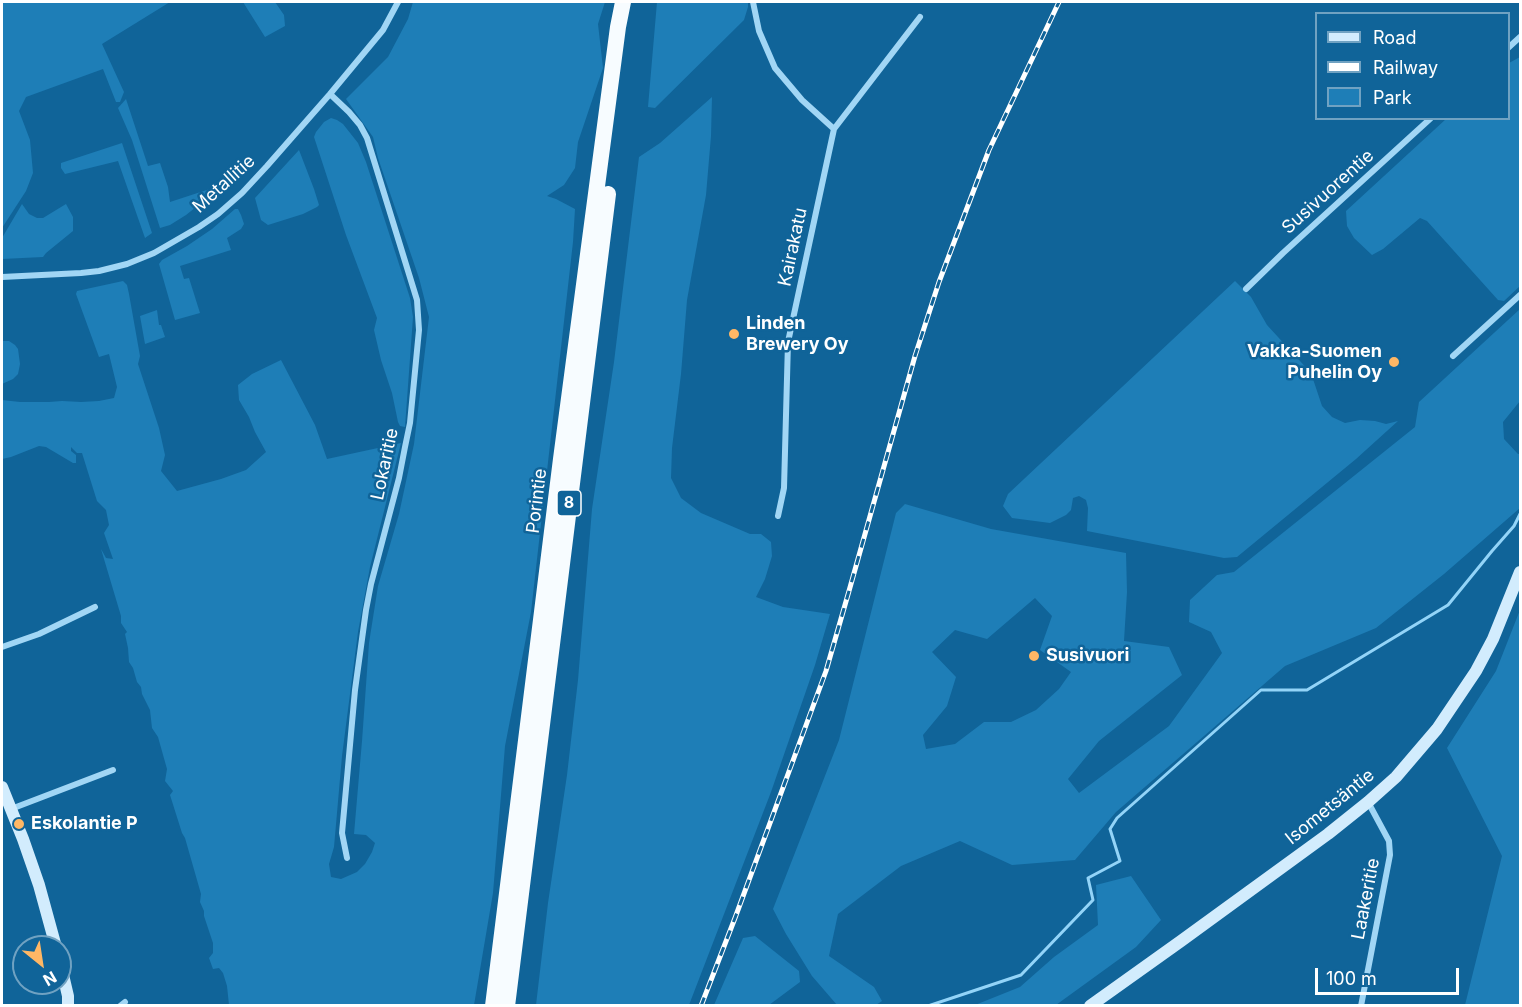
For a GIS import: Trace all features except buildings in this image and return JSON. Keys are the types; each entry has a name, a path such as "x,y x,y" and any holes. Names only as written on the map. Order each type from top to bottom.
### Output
{"highway":[{"name":"Porintie","path":"493,1005 561,459 623,2"},
{"name":"Porintie","path":"507,1005 632,2"}],"main road":[{"name":"Isometsäntie","path":"1090,1005 1318,841 1396,777 1430,737 1476,671 1493,639 1521,572"},
{"path":"2,787 39,885 53,935"}],"street":[{"name":"Metallitie","path":"2,277 49,276 99,271 127,264 154,253 218,214 242,193 330,94 383,30 398,2"},
{"path":"753,2 759,31 775,68 802,100 834,129"},
{"name":"Kairakatu","path":"778,516 784,488 788,342 834,129 920,17"},
{"name":"Lokaritie","path":"330,94 360,125 367,138 417,300 419,330 410,423 399,478 371,584 355,690 342,833 347,858"},
{"name":"Susivuorentie","path":"1246,289 1429,120"},
{"path":"1453,356 1521,295"},
{"path":"2,647 39,634 95,608"},
{"path":"11,809 113,770"},
{"name":"Laakeritie","path":"1361,1005 1390,855 1389,841 1368,802"}],"green space":[{"path":"2,2 170,2 102,44 124,92 120,102 116,102 103,69 26,97 19,111 30,140 33,173 26,191 2,228"},
{"path":"243,2 275,2 284,15 285,26 265,37"},
{"path":"413,2 605,2 598,24 603,68 578,142 575,168 564,185 547,196 575,209 573,242 531,612 505,746 493,893 474,1005 229,1005 223,973 219,968 213,969 209,958 213,953 213,943 200,902 201,894 185,838 170,795 173,791 165,781 167,769 158,737 152,728 150,710 129,662 125,634 127,632 121,623 121,616 101,549 106,558 113,559 104,533 109,525 106,510 97,501 82,453 77,453 71,447 71,451 76,455 76,463 46,447 39,446 2,459 2,400 81,402 114,398 117,387 109,354 99,357 76,294 77,291 123,281 127,285 129,294 140,356 138,364 159,428 165,455 161,471 177,491 246,470 266,452 239,400 238,385 252,374 281,360 315,425 327,459 401,443 370,567 358,632 342,756 334,847 329,864 331,877 341,879 357,872 365,864 375,843 366,835 354,834 369,643 378,586 399,514 414,444 429,317 419,278 373,137 346,99 388,57 408,19"},
{"path":"657,2 748,2 748,7 744,20 655,108 648,107"},
{"path":"1520,57 1520,286 1504,301 1498,300 1427,221 1420,218 1383,249 1372,255 1354,238 1347,226 1346,211 1445,120 1510,120 1510,62"},
{"path":"712,97 706,195 687,300 671,478 681,498 701,513 750,534 761,534 771,542 772,556 765,579 756,597 783,607 830,614 815,665 771,792 689,1005 536,1005 578,680 592,509 614,362 639,157 660,143"},
{"path":"126,99 148,166 160,163 170,202 225,184 170,225 160,228 132,140 118,108"},
{"path":"331,118 343,124 358,143 410,298 413,317 405,427 400,426 398,422 392,393 381,360 374,330 377,318 346,235 314,137 324,122"},
{"path":"122,143 152,233 145,238 118,161 65,174 61,168 61,163"},
{"path":"299,150 319,205 303,214 268,225 261,220 255,198"},
{"path":"22,204 29,214 43,218 66,204 73,217 73,231 43,257 2,259 2,238"},
{"path":"235,209 238,209 244,224 241,229 227,238 231,250 180,266 184,279 189,278 200,313 175,320 159,264 212,229"},
{"path":"1235,281 1251,297 1267,325 1311,373 1322,406 1332,417 1345,423 1360,420 1386,424 1398,421 1356,459 1237,557 1224,558 1087,531 1088,508 1086,500 1079,496 1073,498 1071,510 1066,515 1050,523 1012,518 1003,506 1008,494"},
{"path":"1520,309 1520,401 1503,422 1504,439 1520,454 1520,508 1444,574 1376,628 1285,666 1116,812 1075,860 1012,865 960,841 901,866 838,914 829,956 874,987 882,1001 876,1005 837,1005 812,976 773,909 839,740 896,513 905,504 991,529 1126,553 1127,592 1124,641 1169,647 1182,675 1099,741 1068,779 1079,793 1169,726 1222,653 1211,632 1189,622 1190,600 1217,575 1234,572 1415,427 1419,402","holes":["1035,598 1052,616 1040,650 1071,672 1059,689 1036,710 1011,722 984,722 955,744 926,749 923,735 947,706 956,677 932,652 955,630 987,639"]},
{"path":"157,310 159,325 165,337 145,344 140,316"},
{"path":"2,341 9,341 15,345 18,349 20,364 18,374 2,384"},
{"path":"1520,610 1520,1005 1465,1005 1502,856 1447,748 1496,671"},
{"path":"1131,876 1161,920 1136,947 1056,1005 975,1005 1020,987 1054,957 1098,925 1096,885"},
{"path":"755,936 799,971 800,982 769,1005 714,1005 743,938"}],"waterway":[{"path":"928,1006 1021,975 1093,900 1088,878 1120,861 1110,829 1117,818 1261,690 1307,690 1448,605 1514,526 1520,514"}],"railway":[{"path":"701,1006 826,671 915,356 939,282 989,150 1059,2"}],"place":[{"name":"Linden Brewery Oy","path":"734,334"},
{"name":"Vakka-Suomen Puhelin Oy","path":"1394,362"},
{"name":"Susivuori","path":"1034,656"},
{"name":"Eskolantie P","path":"19,824"}]}
